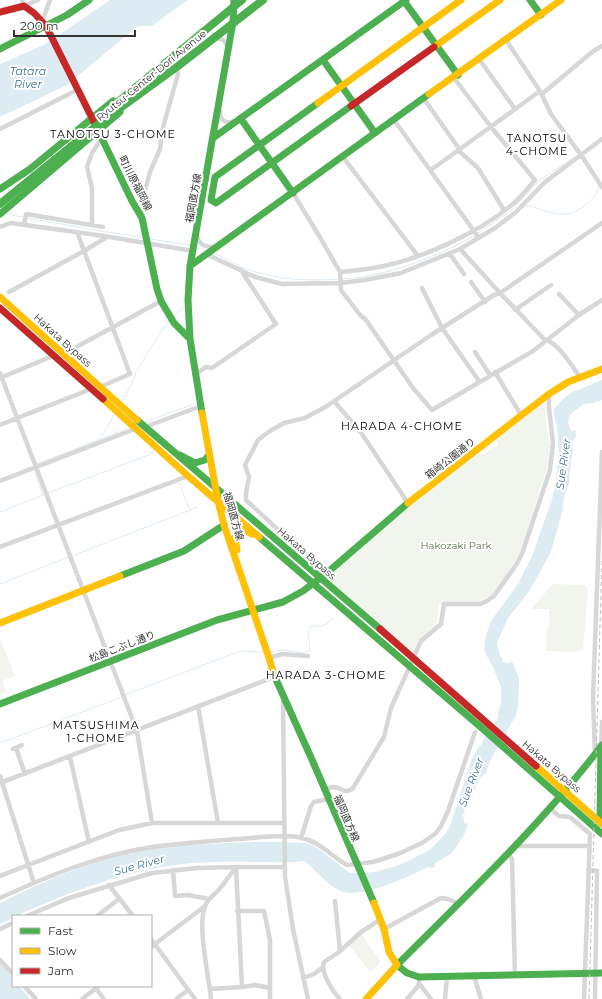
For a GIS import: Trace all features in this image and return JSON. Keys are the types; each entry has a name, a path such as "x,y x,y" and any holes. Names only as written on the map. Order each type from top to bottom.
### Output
{"main road":[{"path":"0,49 67,15 89,0"},
{"path":"162,66 192,46 248,0"},
{"path":"218,35 256,0"},
{"path":"0,204 102,122 262,0"},
{"name":"Ryutsu-Center-Dori Avenue","path":"0,214 98,130 203,47 232,22 262,0"},
{"path":"213,138 405,0 456,76"},
{"path":"462,0 215,177 211,200 216,203 500,0"},
{"path":"530,0 541,15"},
{"path":"190,266 561,0"},
{"path":"0,197 162,66 237,1"},
{"name":"Ryutsu-Center-Dori Avenue","path":"0,189 30,168 92,119 237,1"},
{"name":"福岡直方線","path":"237,1 232,22 190,266 188,300 190,338 209,455 224,525 274,677 370,894 384,929 389,952 397,964"},
{"path":"1,10 23,3 45,26"},
{"name":"町川原福岡線","path":"45,26 132,201 142,218 157,289 162,301 174,323 190,338"},
{"path":"323,60 375,133"},
{"path":"241,119 293,193"},
{"path":"0,218 23,198 29,190"},
{"name":"Hakata Bypass","path":"0,295 8,304 63,353 135,429 290,563 317,580"},
{"name":"Hakata Bypass","path":"0,308 54,355 145,427 216,488 317,580 411,662 563,794 601,823"},
{"name":"箱崎公園通り","path":"317,580 408,503 549,394 562,385 602,369"},
{"path":"173,451 195,462 205,460 209,455"},
{"path":"0,623 184,551 224,525"},
{"path":"238,564 235,535 238,531 245,530 290,563"},
{"name":"松島こぶし通り","path":"0,704 217,620 288,600 317,580"},
{"path":"366,999 397,964 459,904 551,809 602,745"},
{"path":"601,823 602,745"},
{"name":"Hakata Bypass","path":"563,794 602,834"},
{"path":"397,964 404,972 419,980 447,977 599,973"}],"street":[{"path":"23,3 38,0"},
{"path":"45,26 50,0"},
{"path":"203,47 214,39 218,39 223,40 227,44 228,51"},
{"path":"506,40 541,93 551,114 602,187"},
{"path":"431,170 516,109 541,93 592,52 602,46"},
{"path":"479,59 516,109"},
{"path":"142,218 147,184 150,172 160,149 162,131 178,74 176,68"},
{"path":"206,254 255,277 282,284 364,280 401,273 460,249 515,202 535,180 491,128 456,76"},
{"path":"0,129 78,90"},
{"path":"424,99 459,150 478,168 504,210"},
{"path":"219,100 220,116 223,121 228,123 241,119"},
{"path":"394,120 476,234"},
{"path":"92,225 92,193 87,167 92,153 102,138"},
{"path":"340,274 374,268 418,256 476,234 507,219 545,182 602,139"},
{"path":"343,156 418,256"},
{"path":"293,193 340,274 341,290 360,315 366,320 413,388 432,410 492,373 533,351 579,315 602,300"},
{"path":"24,225 26,214 103,228"},
{"path":"0,227 11,223 107,237 147,241 193,251"},
{"path":"328,572 301,551 246,500 249,477 245,465 258,440 284,423 306,418 328,406 393,360 494,295 500,293 602,223"},
{"path":"0,425 130,374 77,232"},
{"path":"196,235 202,244 207,247 216,247"},
{"path":"9,292 84,252 107,237"},
{"path":"460,249 515,310 544,339 558,347 580,377"},
{"path":"450,254 464,274"},
{"path":"196,374 206,366 212,368 276,324 241,270"},
{"path":"470,282 485,302"},
{"path":"515,310 551,285"},
{"path":"422,288 442,328 479,382"},
{"path":"559,294 579,315"},
{"path":"152,823 137,731 1,376 54,355 69,351 162,301"},
{"path":"475,352 492,373 521,415"},
{"path":"324,790 334,787 346,792 353,788 384,737 391,708 421,641 441,624 444,604 480,604 487,601 494,596 516,565 522,554 550,470 553,443 549,394"},
{"path":"334,401 362,434 408,503"},
{"path":"145,427 201,406"},
{"path":"0,481 135,429"},
{"path":"595,755 594,697 602,452"},
{"path":"0,547 188,476"},
{"path":"269,658 282,654 308,656"},
{"path":"595,659 602,658"},
{"path":"1,783 274,677"},
{"path":"283,696 285,877 292,922 308,999"},
{"path":"198,706 218,823"},
{"path":"602,722 602,745"},
{"path":"0,898 67,870 118,854 152,847 226,840 301,838 316,842 347,865 357,866 398,854 422,843 435,834 441,826 448,811 475,732"},
{"path":"22,745 14,749 25,774"},
{"path":"70,757 89,842"},
{"path":"0,776 34,883"},
{"path":"301,838 311,806 314,802 328,800"},
{"path":"551,809 559,816 570,817 590,834 584,999"},
{"path":"0,876 119,830 152,823 284,823"},
{"path":"516,846 589,846"},
{"path":"508,854 512,859 515,975"},
{"path":"29,915 70,898 152,873 197,868 284,864"},
{"path":"211,999 203,940 203,916 205,906 209,899 222,887 236,867"},
{"path":"236,867 242,987"},
{"path":"173,870 175,896 201,896 209,899"},
{"path":"588,870 597,871 599,973 595,999"},
{"path":"110,885 132,915"},
{"path":"384,929 441,898 448,899 459,904"},
{"path":"98,915 119,899"},
{"path":"335,901 340,951"},
{"path":"195,999 153,946 205,906"},
{"path":"37,911 40,915"},
{"path":"237,911 264,911 270,940 270,999"},
{"path":"304,978 314,974 322,968 324,962 340,951 361,932 380,920"},
{"path":"0,929 12,923"},
{"path":"0,960 12,973"},
{"path":"322,968 333,992 340,999"},
{"path":"474,976 481,999"},
{"path":"445,999 447,977"},
{"path":"407,999 419,980 431,999"},
{"path":"210,989 255,985 270,988"},
{"path":"25,987 36,999"},
{"path":"82,999 96,987 104,999"},
{"path":"176,999 188,990"}],"green space":[{"name":"Hakozaki Park","path":"546,402 545,414 550,447 547,467 522,549 494,593 478,603 439,604 436,625 417,643 412,653 334,585 334,572 385,527 474,455 484,454 490,451 498,445 496,439"},
{"path":"553,584 583,585 588,589 583,650 573,652 546,651 546,629 549,628 549,609 531,609"},
{"path":"0,639 15,676 2,681 6,692 0,694"},
{"path":"362,934 381,962 370,972 349,945"}],"water":[{"name":"Tatara River","path":"110,0 188,0 152,26 138,26 67,85 0,117 0,64 44,45"},
{"name":"Sue River","path":"602,380 602,400 583,405 574,411 569,418 568,421 570,428 572,431 576,430 576,436 571,444 573,450 569,484 565,493 563,509 551,552 528,593 508,618 497,643 500,657 502,657 503,662 509,663 512,661 519,679 518,707 516,715 490,761 486,772 480,778 471,797 468,799 463,815 465,824 468,824 464,835 452,853 435,863 435,867 428,867 398,881 372,890 349,893 335,888 304,861 203,862 161,867 118,877 76,891 18,915 12,915 12,918 0,924 0,903 34,886 88,865 143,850 176,846 233,843 304,843 312,845 320,850 350,873 366,873 379,871 402,864 431,849 445,834 450,826 471,761 499,715 501,687 493,667 485,653 485,639 491,621 518,584 532,556 555,488 559,454 554,409 564,398 573,392"},
{"path":"0,962 12,978 12,987 20,987 30,999 0,999"}],"waterway":[{"path":"478,233 512,210 540,180 573,158"},
{"path":"526,205 556,214 571,213 586,205 595,195 599,187"},
{"path":"6,214 24,217"},
{"path":"27,218 142,238"},
{"path":"342,279 358,278 393,270 446,251 475,235"},
{"path":"150,239 190,245"},
{"path":"216,254 244,268 267,275 303,280 339,279"},
{"path":"173,317 183,307"},
{"path":"122,402 136,372 169,320"},
{"path":"145,422 194,404"},
{"path":"101,438 114,415"},
{"path":"37,464 129,428"},
{"path":"48,493 154,453"},
{"path":"34,471 43,495"},
{"path":"179,483 190,510"},
{"path":"0,512 43,495"},
{"path":"72,556 198,507"},
{"path":"0,584 69,557"},
{"path":"270,652 283,650 304,653 310,651 308,631 310,627 325,625 334,618"},
{"path":"125,695 240,651 263,652"},
{"path":"0,743 122,697"}],"railway":[{"path":"589,999 602,558"}],"traffic: fast":[{"path":"0,49 67,15 89,0"},
{"path":"202,413 190,339 188,300 190,266 233,22 234,0"},
{"path":"108,110 242,0"},
{"path":"0,204 101,122 178,66 263,0"},
{"path":"213,138 406,0"},
{"path":"530,0 541,15"},
{"path":"404,1 458,75"},
{"path":"323,60 375,133"},
{"path":"190,266 429,94"},
{"path":"0,189 30,169 113,101"},
{"path":"318,103 215,177 211,200 216,203 351,106"},
{"path":"0,214 120,112"},
{"path":"241,119 293,193"},
{"path":"94,122 132,201 142,218 157,289 161,301 174,323 190,339"},
{"path":"137,420 380,629"},
{"path":"180,455 195,463 205,460 209,455"},
{"path":"0,704 217,620 283,602 303,591 328,572 408,503"},
{"path":"120,576 184,551 224,525"},
{"path":"259,537 483,729 602,834"},
{"path":"274,675 374,903"},
{"path":"602,745 579,775 529,831 397,965 407,973 419,977 602,973"},
{"path":"600,822 601,746"}],"traffic: slow":[{"path":"318,103 461,0"},
{"path":"434,47 500,0"},
{"path":"429,94 561,0"},
{"path":"0,297 137,420"},
{"path":"408,503 549,394 568,382 602,369"},
{"path":"103,399 188,476 259,537"},
{"path":"202,413 218,501 224,525 274,675"},
{"path":"237,550 235,537 236,533 244,530 252,534"},
{"path":"0,623 120,576"},
{"path":"536,766 602,824"},
{"path":"366,999 397,965 389,952 384,929 374,903"}],"traffic: jam":[{"path":"0,12 24,6 34,13 46,26 94,122"},
{"path":"351,106 434,47"},
{"path":"0,308 103,399"},
{"path":"380,629 536,766"}],"district":[{"name":"TANOTSU 3-CHOME","path":"113,134"},
{"name":"TANOTSU 4-CHOME","path":"537,144"},
{"name":"HARADA 4-CHOME","path":"402,426"},
{"name":"HARADA 3-CHOME","path":"326,675"},
{"name":"MATSUSHIMA 1-CHOME","path":"96,731"}]}
